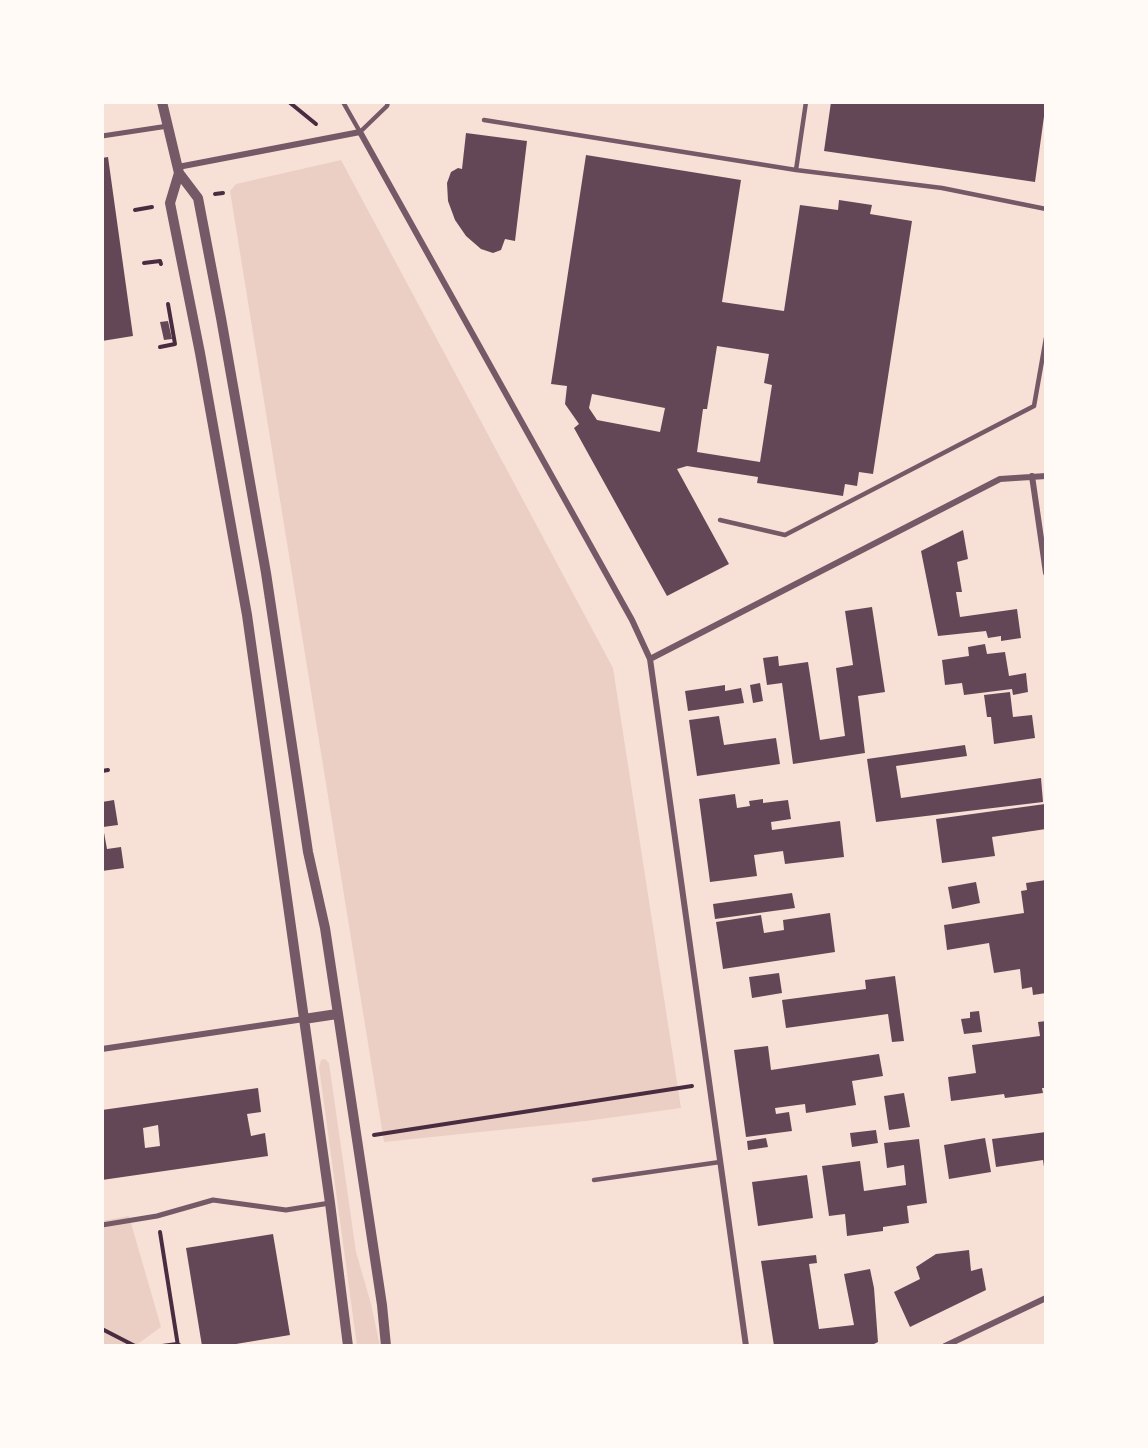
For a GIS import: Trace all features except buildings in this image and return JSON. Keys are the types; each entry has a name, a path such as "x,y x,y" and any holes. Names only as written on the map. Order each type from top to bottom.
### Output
{"street":[{"path":"162,102 178,170 198,198 215,285 266,573 308,852 325,928 382,1305 386,1346"},
{"path":"102,136 168,126"},
{"path":"178,170 360,132 620,599 650,659 746,1346"},
{"path":"178,170 170,203 247,615 348,1346"},
{"path":"1032,476 1046,573"},
{"path":"650,659 1000,479 1046,476"},
{"path":"102,1049 337,1014"},
{"path":"102,1225 157,1216 213,1200 286,1210 330,1203"},
{"path":"945,1346 1046,1298"}],"lane":[{"path":"343,102 360,132 387,106 388,102"},
{"path":"796,170 806,102"},
{"path":"484,120 796,170 942,188 1046,209"},
{"path":"720,520 785,535 1035,406 1046,339"},
{"path":"594,1180 720,1162"}],"path":[{"path":"289,102 307,115 330,138"},
{"path":"135,210 156,206"},
{"path":"144,263 160,261"},
{"path":"160,347 175,344"},
{"path":"102,771 108,770"},
{"path":"370,1136 709,1084"},
{"path":"157,1216 178,1345 162,1346"},
{"path":"102,1329 135,1346"}],"shaded area":[{"path":"341,160 613,668 681,1108 586,1121 384,1142 230,191 236,184"},
{"path":"325,1059 329,1063 356,1252 380,1346 357,1346 319,1067 321,1060"},
{"path":"129,1216 161,1327 135,1346 102,1346 102,1221"}]}
